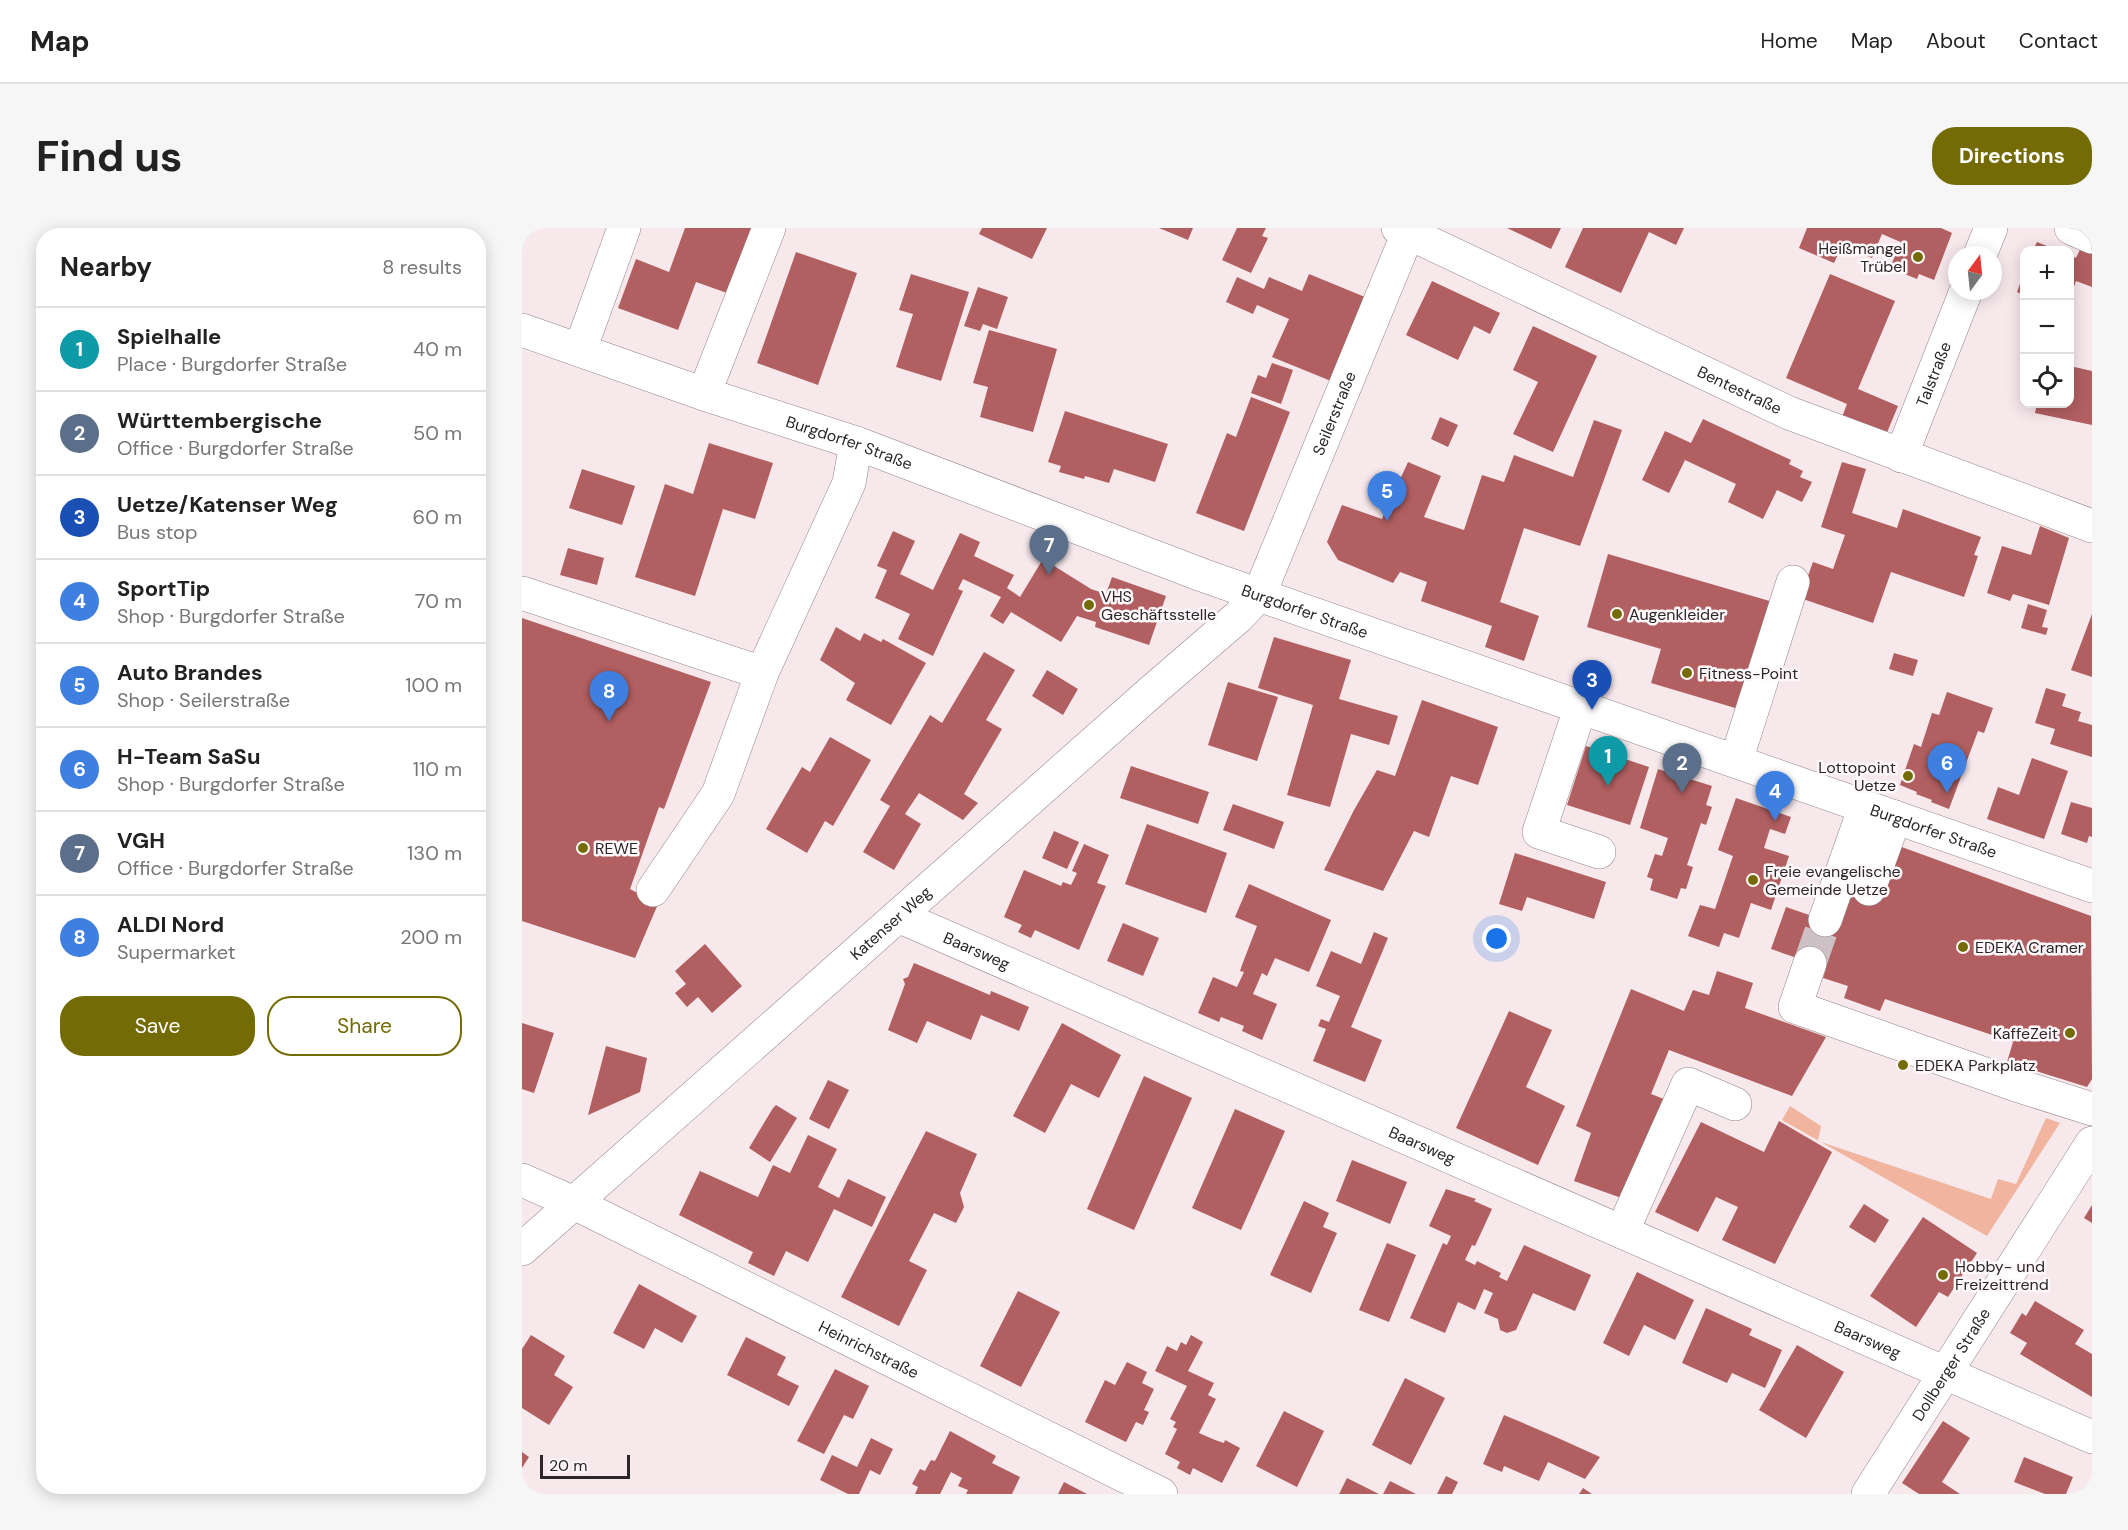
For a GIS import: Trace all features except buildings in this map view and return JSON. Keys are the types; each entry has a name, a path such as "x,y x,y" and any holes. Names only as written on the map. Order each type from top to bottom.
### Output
{"street":[{"path":"580,350 624,228"},
{"path":"704,394 769,228"},
{"path":"1984,246 1991,228"},
{"path":"2071,228 2092,237"},
{"name":"Bentestraße","path":"1403,230 1789,413 2092,526"},
{"name":"Seilerstraße","path":"1259,595 1403,230"},
{"name":"Talstraße","path":"1901,456 1962,300"},
{"name":"Burgdorfer Straße","path":"522,330 704,394 856,443 1259,595 2092,886"},
{"path":"653,890 718,794 762,673 849,483 856,443"},
{"path":"1736,761 1793,582"},
{"path":"522,593 762,673"},
{"name":"Katenser Weg","path":"522,1249 1238,618 1259,595"},
{"path":"1581,706 1539,832 1599,852"},
{"path":"1825,920 1865,807"},
{"path":"1869,889 1895,817"},
{"name":"Baarsweg","path":"898,916 2092,1437"},
{"path":"1810,963 1795,1007 2092,1109"},
{"path":"1622,1232 1688,1084 1735,1104"},
{"name":"Dollberger Straße","path":"1868,1494 2092,1143"},
{"name":"Heinrichstraße","path":"522,1180 574,1203 1161,1494"}],"shaded area":[{"path":"1790,1106 1821,1126 1818,1140 1782,1120"},
{"path":"2046,1118 2060,1123 1987,1236 1821,1142 1991,1199 1998,1179 2016,1184"}],"tunnel":[{"path":"1810,963 1825,920"}],"place":[{"name":"Heißmangel Trübel","path":"1918,257"},
{"name":"Auto Brandes","path":"1387,521"},
{"name":"VGH","path":"1049,575"},
{"name":"VHS Geschäftsstelle","path":"1089,605"},
{"name":"Augenkleider","path":"1617,614"},
{"name":"Fitness-Point","path":"1687,673"},
{"name":"Uetze/Katenser Weg","path":"1592,710"},
{"name":"ALDI Nord","path":"609,721"},
{"name":"Lottopoint Uetze","path":"1908,776"},
{"name":"Spielhalle","path":"1608,786"},
{"name":"Württembergische","path":"1682,793"},
{"name":"H-Team SaSu","path":"1947,793"},
{"name":"SportTip","path":"1775,821"},
{"name":"REWE","path":"583,848"},
{"name":"Freie evangelische Gemeinde Uetze","path":"1753,880"},
{"name":"EDEKA Cramer","path":"1963,947"},
{"name":"KaffeZeit","path":"2070,1033"},
{"name":"EDEKA Parkplatz","path":"1903,1065"},
{"name":"Hobby- und Freizeittrend","path":"1943,1275"}]}
